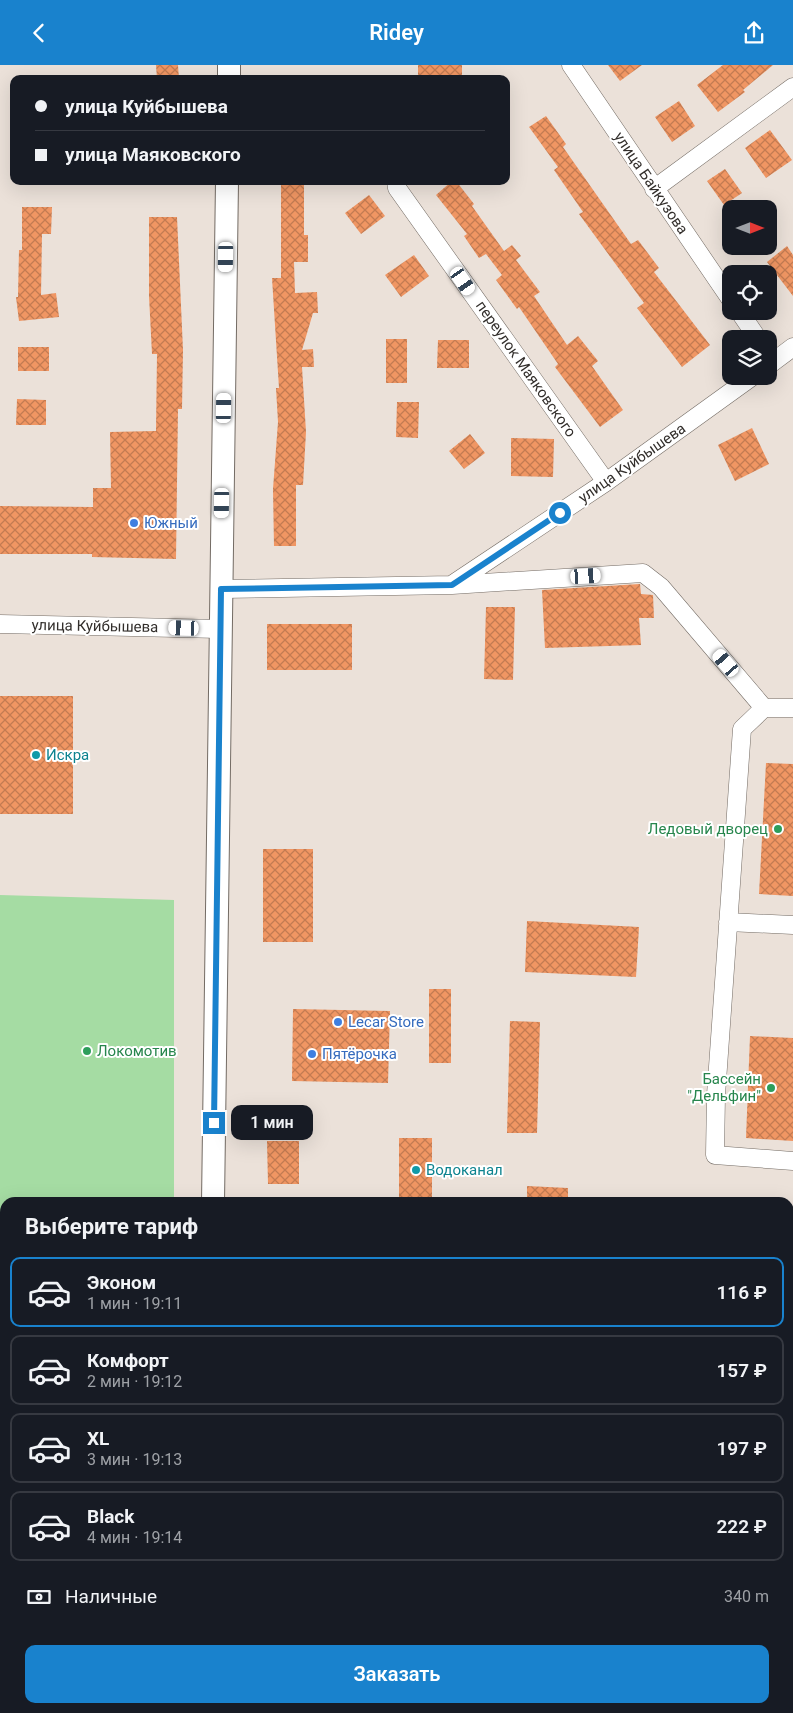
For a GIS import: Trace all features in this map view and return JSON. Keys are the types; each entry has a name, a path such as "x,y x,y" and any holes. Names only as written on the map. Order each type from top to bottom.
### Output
{"main road":[{"path":"213,1197 227,185"}],"street":[{"name":"улица Байкузова","path":"571,65 722,287"},
{"path":"654,189 793,87"},
{"name":"переулок Маяковского","path":"397,185 606,482"},
{"path":"777,356 793,347"},
{"name":"улица Куйбышева","path":"452,585 606,482 741,385"},
{"path":"221,589 452,585 643,573 662,587 764,708"},
{"name":"улица Куйбышева","path":"0,624 220,629"},
{"path":"793,708 764,708 742,729 716,1095 715,1155 793,1161"},
{"path":"728,922 793,925"}],"green space":[{"name":"Локомотив","path":"0,895 174,900 174,1197 0,1197"}],"building":[{"path":"156,65 178,65 179,75 157,75"},
{"path":"418,65 462,65 462,75 418,75"},
{"path":"608,65 642,65 620,81"},
{"path":"723,65 773,65 743,90 745,92 718,112 697,85"},
{"path":"679,101 695,126 672,142 655,117"},
{"path":"546,116 566,144 563,147 631,244 638,240 659,268 654,272 710,345 682,367 637,308 644,303 579,214 583,212 554,170 558,167 529,127"},
{"path":"770,130 792,160 766,178 745,148"},
{"path":"725,169 742,193 732,200 722,200 722,202 707,181"},
{"path":"281,185 304,185 304,235 308,235 308,262 294,262 295,293 317,292 318,313 313,313 302,350 313,349 314,367 302,367 306,432 303,485 296,485 296,546 274,546 273,489 278,422 276,388 279,388 272,278 281,278"},
{"path":"447,185 459,185 474,204 472,206 504,251 512,245 521,256 516,260 540,292 534,296 567,345 578,336 598,361 592,366 623,410 600,427 555,367 558,364 519,307 517,309 496,280 502,275 486,254 479,258 464,236 467,234 436,195"},
{"path":"369,195 385,216 361,234 345,213"},
{"path":"22,207 52,207 51,234 42,234 41,295 56,293 59,317 19,321 16,297 18,297 19,250 22,250"},
{"path":"149,217 177,217 183,350 182,409 178,409 176,559 92,557 92,554 0,554 0,506 93,507 93,488 111,488 110,432 156,431 157,354 152,354 149,296"},
{"path":"787,246 793,255 793,296 777,275 777,265 769,265 767,262"},
{"path":"414,255 429,276 401,297 385,275"},
{"path":"386,339 407,339 407,383 386,383"},
{"path":"438,340 469,340 469,368 437,368"},
{"path":"18,347 49,347 49,371 18,371"},
{"path":"17,399 46,400 46,425 16,425"},
{"path":"397,402 419,402 418,438 396,437"},
{"path":"752,428 769,464 735,481 718,445"},
{"path":"470,434 485,453 464,469 449,451"},
{"path":"511,438 554,439 553,477 511,476"},
{"path":"640,584 641,594 653,595 654,618 639,618 641,645 545,648 542,590"},
{"path":"486,607 515,607 513,680 484,679"},
{"path":"267,624 352,624 352,670 267,670"},
{"name":"Искра","path":"0,696 73,696 73,814 0,814"},
{"name":"Ледовый дворец","path":"766,763 793,764 793,896 759,894"},
{"path":"263,849 313,849 313,942 263,942"},
{"path":"527,921 639,927 636,977 525,972"},
{"path":"429,989 451,989 451,1063 429,1063"},
{"path":"293,1009 390,1011 388,1083 292,1081"},
{"path":"510,1021 540,1022 537,1133 507,1133"},
{"name":"Бассейн \"Дельфин\"","path":"750,1036 793,1038 793,1141 746,1138"},
{"name":"Водоканал","path":"399,1138 432,1138 432,1197 399,1197"},
{"path":"267,1141 299,1141 299,1184 268,1184"},
{"path":"527,1186 568,1188 568,1197 527,1197"}],"place":[{"name":"Южный","path":"134,523"},
{"name":"Искра","path":"36,755"},
{"name":"Ледовый дворец","path":"778,829"},
{"name":"Lecar Store","path":"338,1022"},
{"name":"Локомотив","path":"87,1051"},
{"name":"Пятёрочка","path":"312,1054"},
{"name":"Бассейн \"Дельфин\"","path":"771,1088"},
{"name":"Водоканал","path":"416,1170"}],"route":[{"path":"214,1123 221,589 452,585 560,513"}]}
